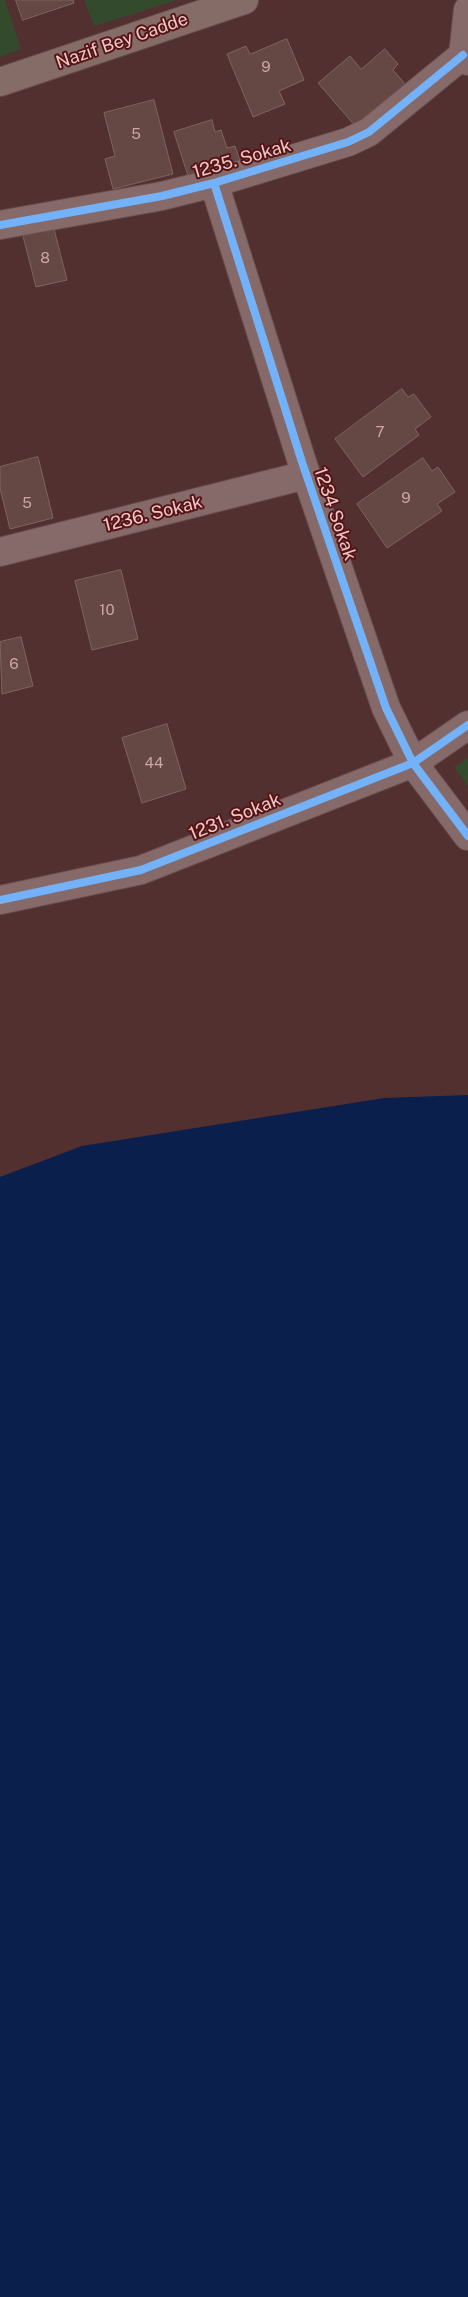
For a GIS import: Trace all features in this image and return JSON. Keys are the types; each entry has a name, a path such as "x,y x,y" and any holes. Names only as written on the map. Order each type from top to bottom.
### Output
{"street":[{"name":"Nazif Bey Cadde","path":"0,82 244,0"},
{"path":"466,58 468,10"},
{"name":"1235. Sokak","path":"0,225 162,196 214,183 348,142 369,132 466,58"},
{"name":"1234 Sokak","path":"214,183 306,475 386,708 413,763 468,836"},
{"name":"1236. Sokak","path":"0,552 306,475"},
{"name":"1231. Sokak","path":"0,900 140,870 413,763 468,725"}],"green space":[{"path":"0,0 5,0 21,49 0,57"},
{"path":"84,0 177,0 94,26"},
{"path":"468,758 468,786 454,767"}],"water":[{"path":"468,1095 468,2297 0,2297 0,1177 82,1146 384,1098"}],"building":[{"path":"16,0 73,0 74,3 23,20"},
{"path":"287,39 304,80 279,91 285,104 253,117 227,54 246,46 250,54"},
{"path":"385,49 398,64 393,70 405,84 356,127 318,83 350,56 361,69"},
{"path":"154,100 173,174 113,189 105,159 115,156 104,113"},
{"path":"212,120 215,132 221,130 227,148 235,146 241,163 189,179 174,132"},
{"path":"54,229 67,280 36,287 23,236"},
{"path":"402,389 408,397 414,394 431,417 415,429 419,435 363,477 335,439"},
{"path":"38,457 53,518 10,529 0,488 0,467"},
{"path":"423,458 432,471 438,467 455,492 437,504 442,511 387,548 357,504"},
{"path":"121,570 138,639 92,650 75,581"},
{"path":"21,637 33,686 2,694 0,642"},
{"path":"167,724 186,789 142,803 122,738"}],"cycle path":[{"path":"0,225 162,196 214,183 348,142 369,132 463,55"},
{"path":"214,183 302,462 386,708 413,763 468,836"},
{"path":"0,900 141,870 413,763 468,725"}]}
